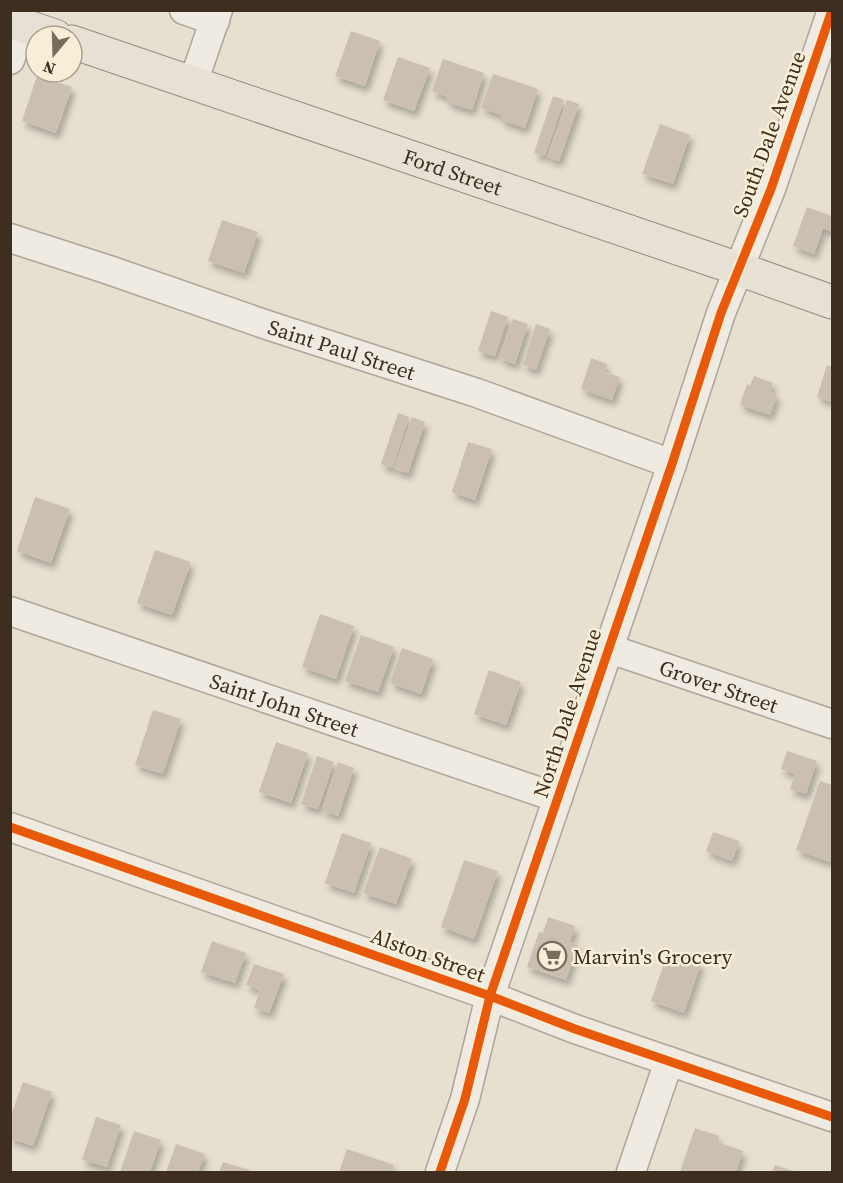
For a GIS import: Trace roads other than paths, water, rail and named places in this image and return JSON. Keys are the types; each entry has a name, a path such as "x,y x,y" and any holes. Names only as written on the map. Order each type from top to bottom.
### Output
{"main road":[{"name":"Ford Street","path":"84,46 832,302"}],"street":[{"path":"184,10 217,16 193,83"},
{"name":"South Dale Avenue","path":"739,269 771,189 832,10"},
{"path":"10,60 16,23"},
{"name":"Saint Paul Street","path":"10,238 477,393 672,464"},
{"name":"North Dale Avenue","path":"440,1173 465,1099 489,996 672,464 721,313 739,269"},
{"name":"Saint John Street","path":"10,611 558,798"},
{"name":"Grover Street","path":"607,648 832,724"},
{"name":"Alston Street","path":"10,827 489,996 575,1029 832,1117"},
{"path":"631,1173 669,1061"}],"place":[{"name":"Marvin's Grocery","path":"552,956"}]}
